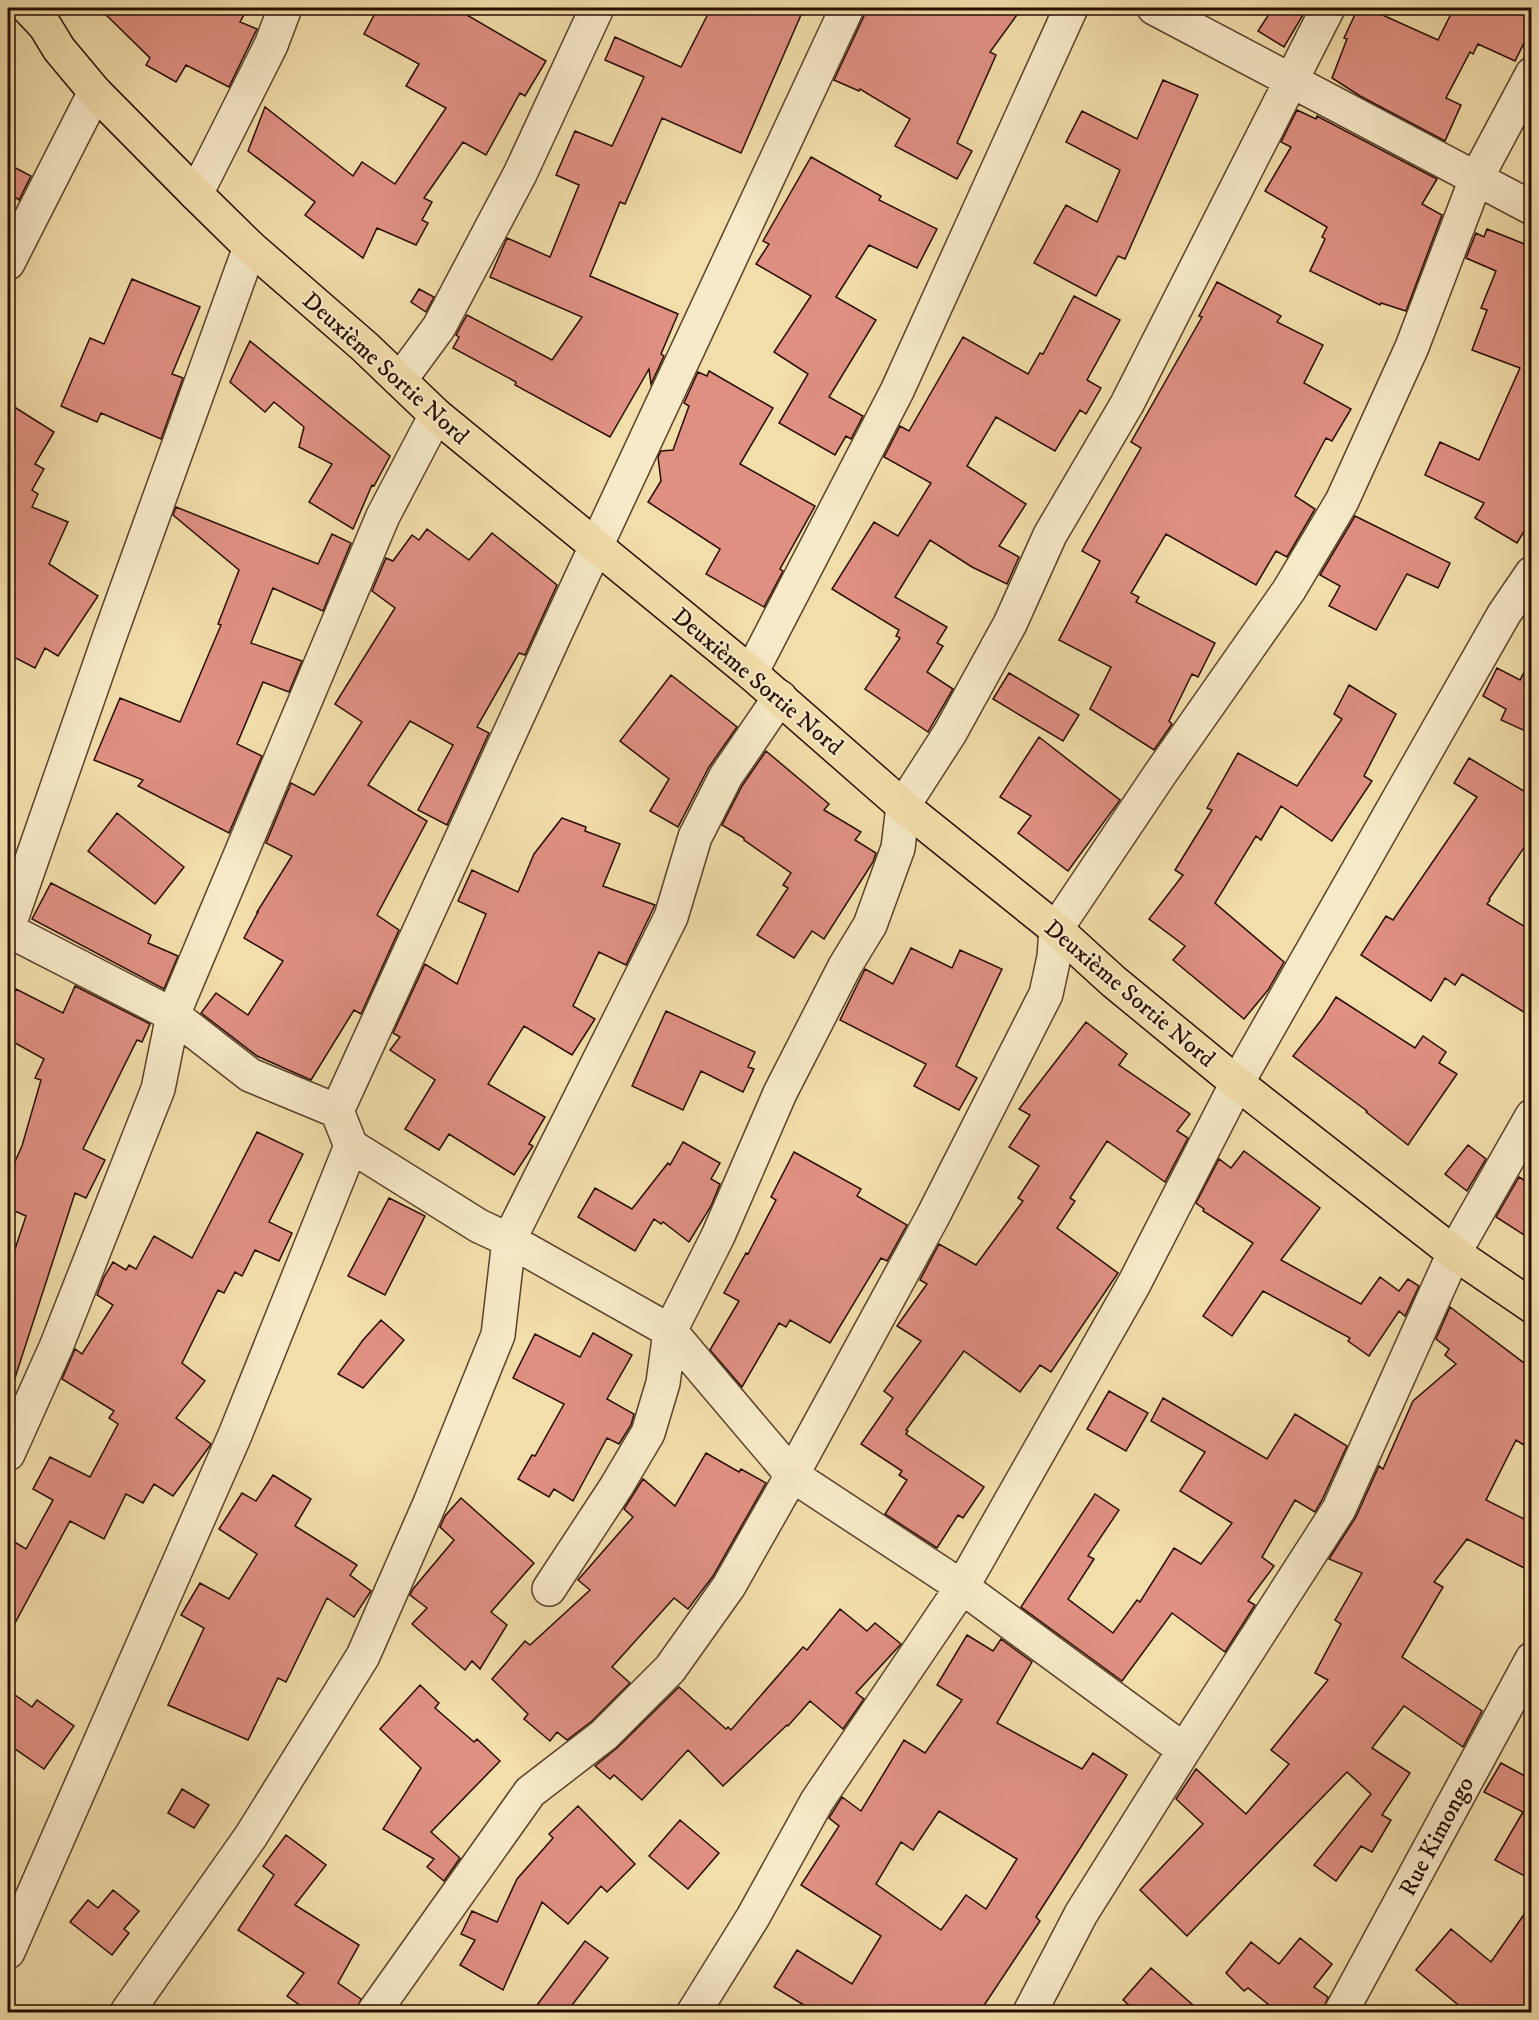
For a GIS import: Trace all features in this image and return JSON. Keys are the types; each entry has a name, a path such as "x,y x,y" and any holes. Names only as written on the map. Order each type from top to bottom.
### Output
{"main road":[{"name":"Deuxième Sortie Nord","path":"41,14 59,49 95,92 250,246 436,415 780,697 903,806 1056,929 1113,981 1237,1083 1454,1253 1532,1306"}],"street":[{"path":"196,194 271,45 285,8"},
{"path":"400,380 439,327 520,174 597,8"},
{"path":"337,1111 847,8"},
{"path":"751,673 897,391 1071,8"},
{"path":"1154,8 1532,208"},
{"path":"549,1589 616,1487 648,1433 663,1383 670,1331 718,1236 780,1093 845,966 870,925 898,848 903,806 950,733 1010,624 1050,535 1127,404 1328,8"},
{"path":"374,2013 530,1792 604,1735 670,1669 729,1586 932,1218 1046,994 1054,957 1056,929 1160,774 1289,590 1342,501 1412,347 1476,179 1532,74"},
{"path":"8,263 95,92"},
{"path":"250,246 108,638 8,929 173,1015 250,1075 337,1111 351,1146 480,1226 670,1331 792,1475 962,1587 1184,1749"},
{"path":"8,1454 56,1347 158,1089 173,1015 383,516 436,415"},
{"path":"694,2013 753,1917 818,1801 962,1587 1134,1284 1237,1083 1504,614 1532,573"},
{"path":"127,2013 251,1836 363,1656 430,1503 498,1335 509,1240 671,916 695,837 721,786 780,697"},
{"path":"1030,2013 1081,1914 1339,1509 1454,1253 1532,1116"},
{"path":"8,1952 235,1435 351,1146"},
{"name":"Rue Kimongo","path":"1341,2013 1532,1659"}],"building":[{"path":"99,8 248,8 240,22 257,29 229,87 186,65 176,82 146,65 150,58"},
{"path":"378,8 455,8 546,61 525,96 520,93 486,155 463,142 424,198 432,202 422,220 428,223 416,245 377,228 363,258 305,215 315,202 248,151 265,107 353,176 362,162 395,184 446,108 406,86 419,64 364,34"},
{"path":"711,8 804,8 741,153 662,118 625,204 620,202 590,276 678,314 661,354 664,356 651,384 649,369 610,437 453,348 459,337 456,335 467,315 552,360 582,317 490,277 507,238 550,257 579,185 556,175 575,131 612,146 644,77 605,60 615,37 681,67"},
{"path":"866,8 1022,8 990,52 996,55 957,143 972,151 957,179 895,146 910,119 860,89 859,91 834,80"},
{"path":"1273,8 1307,8 1284,47 1258,31"},
{"path":"1358,8 1367,8 1438,40 1454,8 1532,8 1532,27 1515,61 1478,44 1473,54 1470,52 1446,98 1461,105 1445,141 1360,96 1332,78 1347,39 1344,38"},
{"path":"1163,80 1198,95 1125,259 1118,256 1096,296 1034,263 1066,205 1097,222 1120,170 1066,142 1082,111 1137,139"},
{"path":"1297,110 1316,119 1317,116 1437,179 1422,204 1442,215 1406,311 1381,303 1380,305 1310,271 1325,239 1322,237 1327,227 1265,191 1291,147 1281,142"},
{"path":"811,157 881,196 879,200 937,229 917,268 869,245 836,297 876,320 829,397 863,416 851,439 846,436 835,455 779,423 808,374 774,352 811,296 756,264 769,244 763,241"},
{"path":"8,164 31,176 19,200 8,191"},
{"path":"1487,229 1532,247 1532,518 1517,543 1475,518 1484,503 1425,475 1440,442 1479,460 1520,368 1472,350 1487,310 1481,308 1496,271 1466,258 1476,233 1484,237"},
{"path":"132,279 200,307 172,374 183,378 161,439 101,413 97,422 61,406 90,338 104,344"},
{"path":"1217,282 1281,316 1277,322 1323,345 1304,383 1351,409 1332,441 1326,438 1295,496 1315,509 1287,557 1276,551 1256,585 1166,534 1131,593 1139,597 1136,602 1215,643 1198,677 1192,674 1169,721 1172,724 1154,750 1090,709 1111,667 1059,640 1100,561 1082,551 1141,448 1131,442 1202,317 1199,316"},
{"path":"419,289 434,297 426,312 411,302"},
{"path":"1074,296 1120,320 1087,380 1101,388 1086,414 1080,410 1055,451 996,417 967,466 1026,504 999,546 1019,557 1007,584 972,567 930,540 895,597 947,627 937,643 943,646 927,672 953,689 928,732 865,689 900,638 896,636 899,630 832,589 874,522 898,536 931,483 884,457 900,426 909,431 963,337 1028,374 1040,353 1043,354"},
{"path":"250,341 390,456 374,486 372,485 353,529 309,502 332,464 299,447 304,427 274,402 265,412 230,382"},
{"path":"709,371 773,408 740,464 815,506 780,569 783,571 764,607 706,574 720,549 648,502 661,481 658,457 661,451 673,450 689,406 684,403 698,372 707,376"},
{"path":"8,403 54,432 35,464 44,469 32,490 38,494 32,507 68,522 49,564 98,596 58,656 45,648 35,668 8,654"},
{"path":"176,507 318,564 332,534 351,543 323,611 273,588 251,643 302,661 289,692 263,682 237,744 262,756 229,833 138,786 143,780 94,760 120,698 180,722 221,625 218,624 239,570 173,515"},
{"path":"1355,516 1450,563 1438,588 1407,574 1376,630 1329,606 1340,586 1320,575"},
{"path":"427,529 469,560 492,533 557,585 525,655 519,653 477,727 489,733 447,825 418,810 453,745 410,721 368,785 427,821 377,915 399,930 361,1014 354,1010 311,1080 257,1056 201,1013 216,993 248,1015 283,961 244,938 257,912 292,856 266,843 291,783 314,795 362,722 335,704 395,608 372,591 386,558 393,561 412,535 419,540"},
{"path":"1532,657 1532,734 1501,720 1506,709 1483,696 1497,668 1520,680"},
{"path":"1009,673 1079,715 1063,741 993,699"},
{"path":"671,675 737,727 709,767 678,827 650,811 669,779 620,741"},
{"path":"1349,685 1396,714 1364,776 1372,781 1332,841 1281,806 1261,840 1256,836 1215,903 1284,962 1268,990 1244,1019 1173,960 1185,946 1149,919 1183,875 1175,870 1212,810 1207,808 1238,753 1297,786 1342,719 1334,714"},
{"path":"1039,737 1120,800 1068,871 1018,833 1031,816 1000,797"},
{"path":"766,751 829,804 824,810 861,832 855,840 876,853 873,862 824,939 812,931 794,958 757,935 788,888 783,885 791,873 744,838 722,825 742,786"},
{"path":"1469,758 1532,796 1532,836 1487,904 1532,931 1532,1017 1462,974 1455,985 1445,978 1431,1001 1361,955 1386,916 1393,920 1477,797 1454,783"},
{"path":"117,813 184,867 155,904 88,851"},
{"path":"562,818 586,827 585,831 620,844 603,886 655,905 626,965 599,952 573,1006 595,1019 572,1055 524,1026 488,1084 545,1117 529,1144 533,1146 514,1175 449,1134 439,1150 405,1129 435,1080 390,1050 400,1037 393,1033 425,964 457,984 486,914 458,901 472,870 518,892 534,854"},
{"path":"51,883 151,935 148,943 178,956 164,989 32,919"},
{"path":"911,948 952,968 960,950 1002,969 956,1066 977,1078 959,1110 914,1086 926,1064 840,1020 865,969 893,984"},
{"path":"75,986 150,1024 142,1042 137,1040 83,1149 105,1160 86,1198 75,1193 13,1384 8,1383 8,1270 26,1216 8,1208 8,1177 22,1146 41,1080 35,1078 44,1059 8,1039 8,1005 16,989 63,1013"},
{"path":"1336,997 1415,1048 1423,1036 1446,1052 1439,1063 1457,1074 1408,1145 1293,1056"},
{"path":"666,1011 755,1052 748,1067 754,1069 743,1092 701,1071 683,1110 632,1086"},
{"path":"1086,1022 1127,1054 1119,1065 1190,1114 1177,1131 1188,1138 1165,1182 1107,1141 1070,1198 1075,1201 1057,1228 1118,1273 1051,1372 1040,1365 1020,1392 964,1351 906,1430 908,1431 906,1434 984,1487 963,1518 958,1515 937,1548 885,1514 907,1480 899,1475 902,1471 861,1444 893,1398 884,1391 921,1341 897,1326 927,1284 920,1280 939,1244 976,1265 1023,1201 1018,1198 1039,1166 1009,1147 1030,1115 1019,1109"},
{"path":"257,1132 303,1154 269,1222 292,1233 279,1261 255,1250 242,1276 235,1272 224,1293 218,1290 182,1363 205,1381 176,1418 211,1444 173,1496 154,1484 143,1503 126,1494 104,1539 70,1521 8,1636 8,1538 26,1549 53,1500 33,1489 50,1457 90,1477 118,1424 109,1418 114,1411 62,1379 75,1349 82,1354 113,1305 97,1295 104,1277 113,1262 126,1270 129,1265 136,1269 154,1236 192,1258"},
{"path":"683,1142 720,1163 711,1179 720,1184 711,1206 689,1242 663,1222 661,1224 654,1219 635,1251 578,1217 595,1188 632,1209 668,1163 670,1165"},
{"path":"1468,1145 1486,1159 1467,1191 1445,1174"},
{"path":"1244,1151 1320,1208 1281,1260 1361,1304 1380,1277 1399,1291 1408,1279 1419,1286 1405,1316 1399,1311 1369,1356 1348,1341 1350,1338 1263,1291 1232,1336 1203,1316 1253,1243 1203,1211 1204,1209 1196,1203 1219,1159 1231,1168"},
{"path":"794,1152 861,1189 857,1196 907,1225 887,1261 881,1258 830,1343 790,1320 786,1327 779,1323 742,1387 710,1350 739,1301 724,1293 746,1253 748,1254 776,1200 771,1197"},
{"path":"1519,1177 1532,1185 1532,1240 1496,1217"},
{"path":"389,1198 425,1216 385,1295 348,1276"},
{"path":"1450,1307 1532,1369 1532,1450 1516,1440 1486,1500 1532,1523 1532,1572 1467,1539 1434,1582 1443,1587 1402,1657 1482,1711 1463,1747 1404,1706 1372,1748 1410,1773 1382,1815 1391,1820 1372,1852 1361,1846 1336,1881 1314,1865 1371,1794 1347,1772 1187,1936 1140,1890 1203,1824 1176,1799 1196,1769 1246,1814 1289,1764 1271,1750 1328,1680 1315,1673 1341,1624 1335,1620 1362,1573 1329,1559 1356,1517 1379,1466 1383,1469 1413,1401 1456,1364 1445,1355 1449,1349 1436,1339"},
{"path":"381,1320 404,1340 363,1388 338,1374"},
{"path":"593,1333 632,1355 607,1399 634,1414 631,1425 619,1444 607,1438 573,1501 554,1489 549,1497 518,1479 532,1455 535,1456 564,1404 513,1378 535,1334 580,1357"},
{"path":"1109,1391 1148,1413 1126,1451 1087,1429"},
{"path":"1163,1398 1267,1459 1295,1414 1347,1446 1315,1512 1295,1500 1262,1557 1274,1566 1248,1601 1255,1605 1225,1652 1172,1613 1122,1681 1021,1607 1095,1494 1119,1510 1088,1556 1094,1559 1068,1599 1113,1633 1137,1600 1140,1602 1174,1548 1201,1564 1232,1523 1180,1491 1205,1452 1151,1421"},
{"path":"706,1453 739,1472 741,1469 766,1483 713,1576 688,1609 674,1598 612,1667 630,1683 592,1721 567,1740 557,1732 550,1741 524,1719 528,1714 492,1679 525,1641 530,1645 590,1590 578,1580 633,1517 624,1509 643,1479 675,1506"},
{"path":"273,1475 311,1499 295,1526 357,1565 350,1575 371,1591 354,1617 327,1598 286,1682 278,1678 248,1740 168,1705 204,1628 181,1615 200,1583 229,1599 257,1554 219,1529 242,1493 256,1501"},
{"path":"461,1498 534,1563 491,1612 507,1625 480,1669 472,1661 465,1670 412,1624 427,1608 410,1595 454,1540 440,1527 445,1516"},
{"path":"840,1609 867,1631 875,1623 901,1644 856,1693 864,1699 843,1729 810,1701 788,1726 723,1786 688,1750 642,1800 614,1775 610,1779 595,1766 617,1748 679,1687 726,1729 728,1727 731,1730 803,1647 807,1650"},
{"path":"967,1635 993,1651 1001,1639 1032,1662 997,1723 1082,1769 1093,1753 1127,1775 1036,1917 1040,1921 979,2013 817,2013 774,1987 797,1950 852,1984 881,1936 801,1885 839,1826 829,1818 842,1797 861,1811 904,1740 925,1753 962,1700 937,1685","holes":["939,1811 1017,1859 986,1909 966,1895 941,1930 876,1884 901,1842 913,1850"]},
{"path":"420,1685 439,1703 435,1708 474,1742 477,1739 500,1761 431,1832 460,1858 444,1881 427,1867 434,1859 383,1829 421,1768 380,1729"},
{"path":"8,1690 32,1707 37,1700 74,1726 44,1769 8,1744"},
{"path":"1501,1763 1532,1780 1532,1880 1495,1860 1523,1812 1484,1792"},
{"path":"182,1789 209,1805 194,1828 168,1813"},
{"path":"578,1806 635,1864 607,1892 601,1886 568,1924 542,1902 503,1990 460,1965 475,1940 461,1934 472,1911 497,1922 517,1879 553,1838 549,1834"},
{"path":"680,1820 719,1853 688,1889 649,1856"},
{"path":"286,1835 326,1865 295,1905 359,1945 338,1983 361,1999 356,2013 311,2013 287,1996 304,1973 238,1930 274,1875 263,1866"},
{"path":"113,1890 139,1911 124,1929 129,1933 112,1955 70,1922 88,1900 98,1908"},
{"path":"1532,1903 1532,2013 1468,2013 1416,1970 1451,1929 1491,1962"},
{"path":"1300,1938 1332,1964 1314,1987 1328,1997 1322,2013 1279,2013 1248,1988 1244,1991 1226,1973 1251,1942 1279,1964"},
{"path":"585,1941 608,1958 566,2013 531,2013"},
{"path":"1151,1968 1202,2013 1138,2013 1123,2000"}]}
